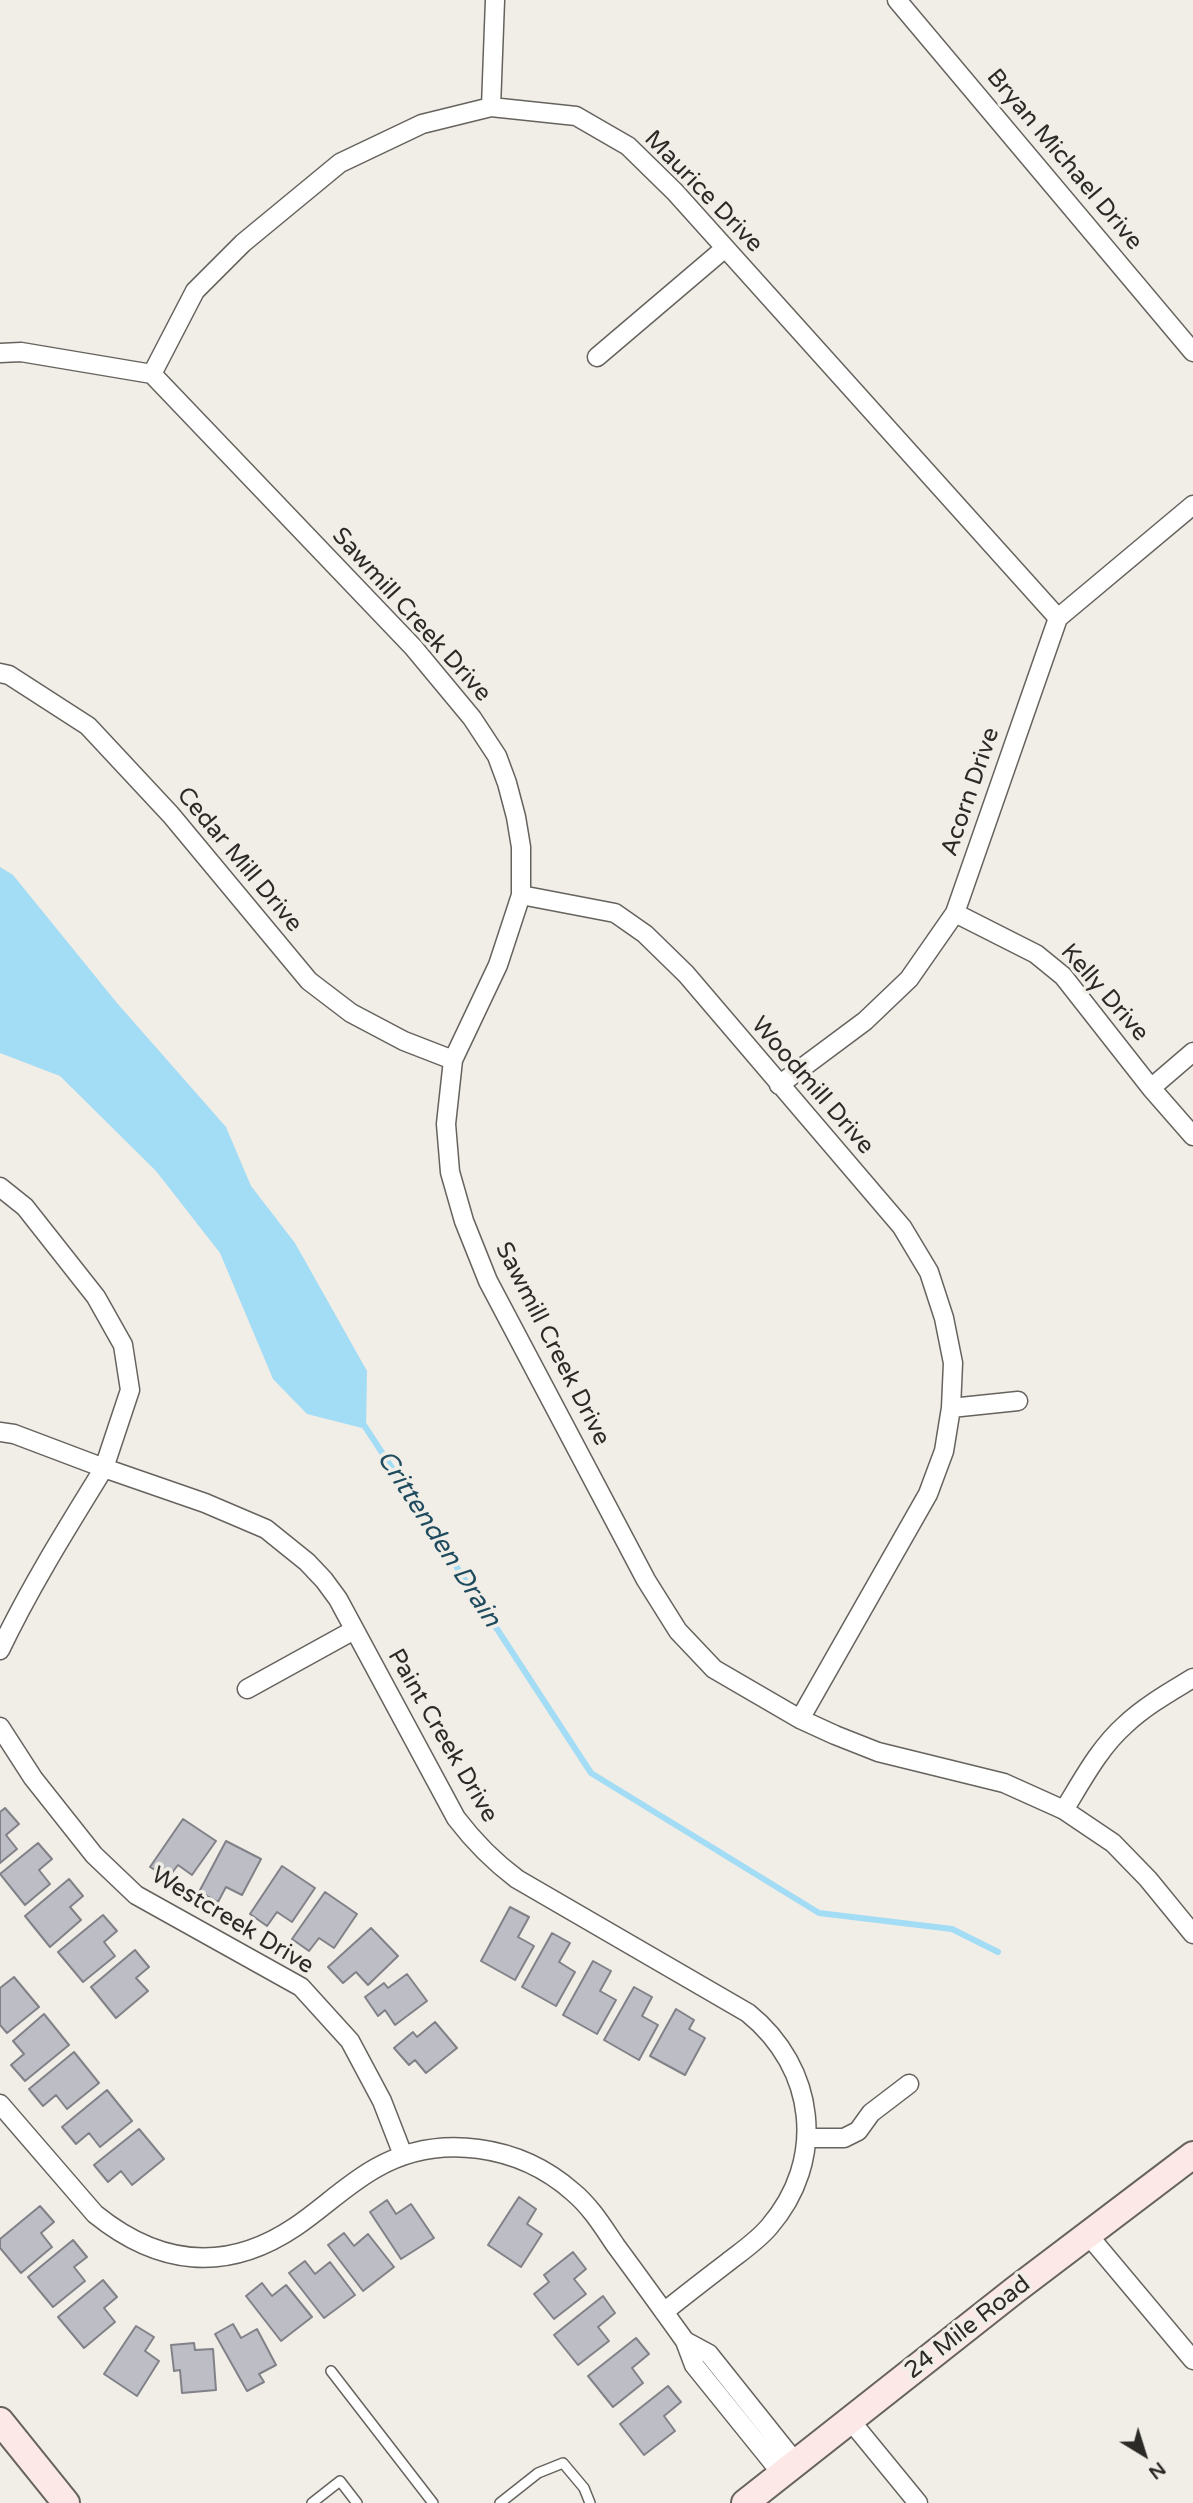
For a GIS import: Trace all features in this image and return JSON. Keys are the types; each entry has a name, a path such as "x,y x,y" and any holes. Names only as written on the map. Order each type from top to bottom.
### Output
{"street":[{"path":"491,107 495,0"},
{"name":"Bryan Michael Drive","path":"897,0 1193,352"},
{"name":"Maurice Drive","path":"152,374 195,291 243,243 340,163 422,124 491,107 576,116 628,146 675,192 1058,618"},
{"path":"597,357 724,249"},
{"path":"0,354 21,352 152,374"},
{"name":"Sawmill Creek Drive","path":"152,374 413,648 472,718 497,756 507,783 521,847 521,895 498,965 453,1060 446,1124 450,1172 464,1221 488,1281 646,1580 678,1632 714,1669 800,1719 878,1752 1004,1783 1064,1810 1114,1843 1149,1879 1193,1934"},
{"path":"1058,618 1193,505"},
{"name":"Acorn Drive","path":"779,1085 865,1021 900,988 955,913 1058,618"},
{"name":"Cedar Mill Drive","path":"0,673 9,675 88,726 171,815 309,981 351,1013 404,1041 453,1060"},
{"name":"Woodmill Drive","path":"521,895 615,913 645,934 686,974 902,1227 929,1272 944,1318 953,1363 951,1408 944,1451 928,1494 800,1719"},
{"name":"Kelly Drive","path":"955,913 1036,954 1063,976 1193,1136"},
{"path":"1152,1088 1193,1052"},
{"path":"0,1187 25,1207 96,1297 123,1345 130,1390 104,1468 57,1543 0,1650"},
{"path":"951,1408 1018,1401"},
{"name":"Paint Creek Drive","path":"0,1432 14,1434 205,1503 266,1529 307,1562 338,1599 450,1807 474,1842 492,1861 585,1920 736,2005 759,2021 778,2042 793,2066 803,2097 807,2138 802,2168 791,2195 780,2213 756,2239 664,2312"},
{"path":"247,1689 354,1630"},
{"path":"1064,1810 1103,1749 1124,1725 1193,1678"},
{"name":"Westcreek Drive","path":"0,1727 33,1777 94,1855 136,1895 302,1987 350,2041 382,2101 403,2155"},
{"path":"807,2138 844,2138 858,2131 871,2113 909,2084"},
{"path":"0,2104 95,2214 113,2229 167,2255 215,2259 273,2240 297,2226 376,2167 403,2155 441,2147 468,2147 514,2156 540,2168 574,2192 589,2209 684,2341 694,2365 723,2402 789,2468"},
{"name":"24 Mile Road","path":"745,2503 1015,2290 1193,2155"},
{"path":"1089,2236 1193,2360"},
{"path":"684,2341 709,2354 737,2390 789,2468"},
{"path":"850,2420 918,2503"},
{"path":"0,2421 66,2503"}],"lane":[{"path":"331,2371 433,2503"},
{"path":"723,2402 737,2390"},
{"path":"500,2503 538,2473 563,2463 584,2488 590,2503"},
{"path":"312,2503 340,2481 357,2503"}],"water":[{"path":"0,867 13,875 117,1003 226,1127 251,1186 295,1243 367,1371 366,1429 307,1414 273,1379 220,1253 156,1171 60,1076 0,1053"}],"building":[{"path":"5,1808 19,1824 6,1835 17,1849 0,1863 0,1812"},
{"path":"183,1819 216,1841 192,1875 178,1865 168,1878 150,1867"},
{"path":"226,1841 261,1859 242,1895 226,1887 218,1902 199,1892"},
{"path":"38,1843 52,1859 39,1870 50,1884 25,1905 0,1874"},
{"path":"282,1866 315,1888 292,1922 277,1912 267,1926 250,1914"},
{"path":"69,1879 83,1896 70,1907 81,1920 50,1947 25,1916"},
{"path":"325,1892 357,1914 334,1948 319,1938 309,1951 292,1939"},
{"path":"510,1907 529,1917 518,1937 534,1946 515,1980 481,1961"},
{"path":"103,1915 117,1931 104,1942 115,1956 83,1982 58,1952"},
{"path":"371,1928 398,1956 368,1985 356,1972 343,1983 328,1967"},
{"path":"552,1933 570,1943 559,1962 575,1972 556,2006 522,1987"},
{"path":"135,1950 149,1967 136,1978 148,1991 116,2018 91,1987"},
{"path":"593,1961 611,1971 600,1991 616,2000 597,2034 563,2015"},
{"path":"407,1974 427,2001 395,2025 385,2010 378,2016 365,1997 384,1983 388,1988"},
{"path":"14,1977 39,2007 7,2033 0,2025 0,1988"},
{"path":"634,1987 652,1997 642,2016 658,2025 639,2060 604,2040"},
{"path":"676,2009 694,2020 689,2029 705,2038 685,2075 650,2056"},
{"path":"44,2014 69,2045 25,2081 11,2065 24,2054 13,2041"},
{"path":"435,2022 457,2048 426,2073 415,2060 409,2065 394,2048 413,2032 417,2037"},
{"path":"74,2052 99,2083 67,2109 56,2095 43,2106 29,2089"},
{"path":"107,2090 132,2121 100,2147 89,2133 76,2144 62,2127"},
{"path":"139,2129 164,2159 132,2185 121,2171 108,2182 94,2165"},
{"path":"519,2197 536,2209 527,2224 542,2234 521,2267 488,2245"},
{"path":"387,2200 396,2214 411,2204 434,2238 401,2259 370,2212"},
{"path":"40,2206 54,2222 41,2233 52,2247 21,2273 0,2248 0,2239"},
{"path":"344,2233 354,2246 368,2234 394,2267 363,2291 328,2245"},
{"path":"73,2240 87,2257 74,2267 85,2281 53,2307 28,2277"},
{"path":"573,2252 586,2269 574,2279 586,2294 554,2319 534,2294 549,2282 544,2275"},
{"path":"305,2261 315,2274 330,2262 355,2295 324,2318 289,2273"},
{"path":"103,2280 117,2297 104,2308 115,2322 84,2348 58,2317"},
{"path":"262,2283 272,2296 286,2285 312,2317 281,2341 246,2296"},
{"path":"603,2296 615,2313 598,2327 609,2341 578,2365 554,2335"},
{"path":"233,2324 241,2338 257,2329 276,2365 259,2374 264,2382 247,2391 215,2334"},
{"path":"136,2326 154,2337 145,2351 159,2361 137,2396 104,2374"},
{"path":"636,2338 649,2354 632,2368 643,2383 613,2407 588,2376"},
{"path":"194,2343 195,2350 213,2349 216,2390 182,2393 180,2370 174,2371 171,2345"},
{"path":"668,2386 681,2402 664,2416 675,2431 644,2455 620,2424"}],"waterway":[{"name":"Crittenden Drain","path":"362,1422 591,1773 819,1913 952,1929 998,1952"}]}
